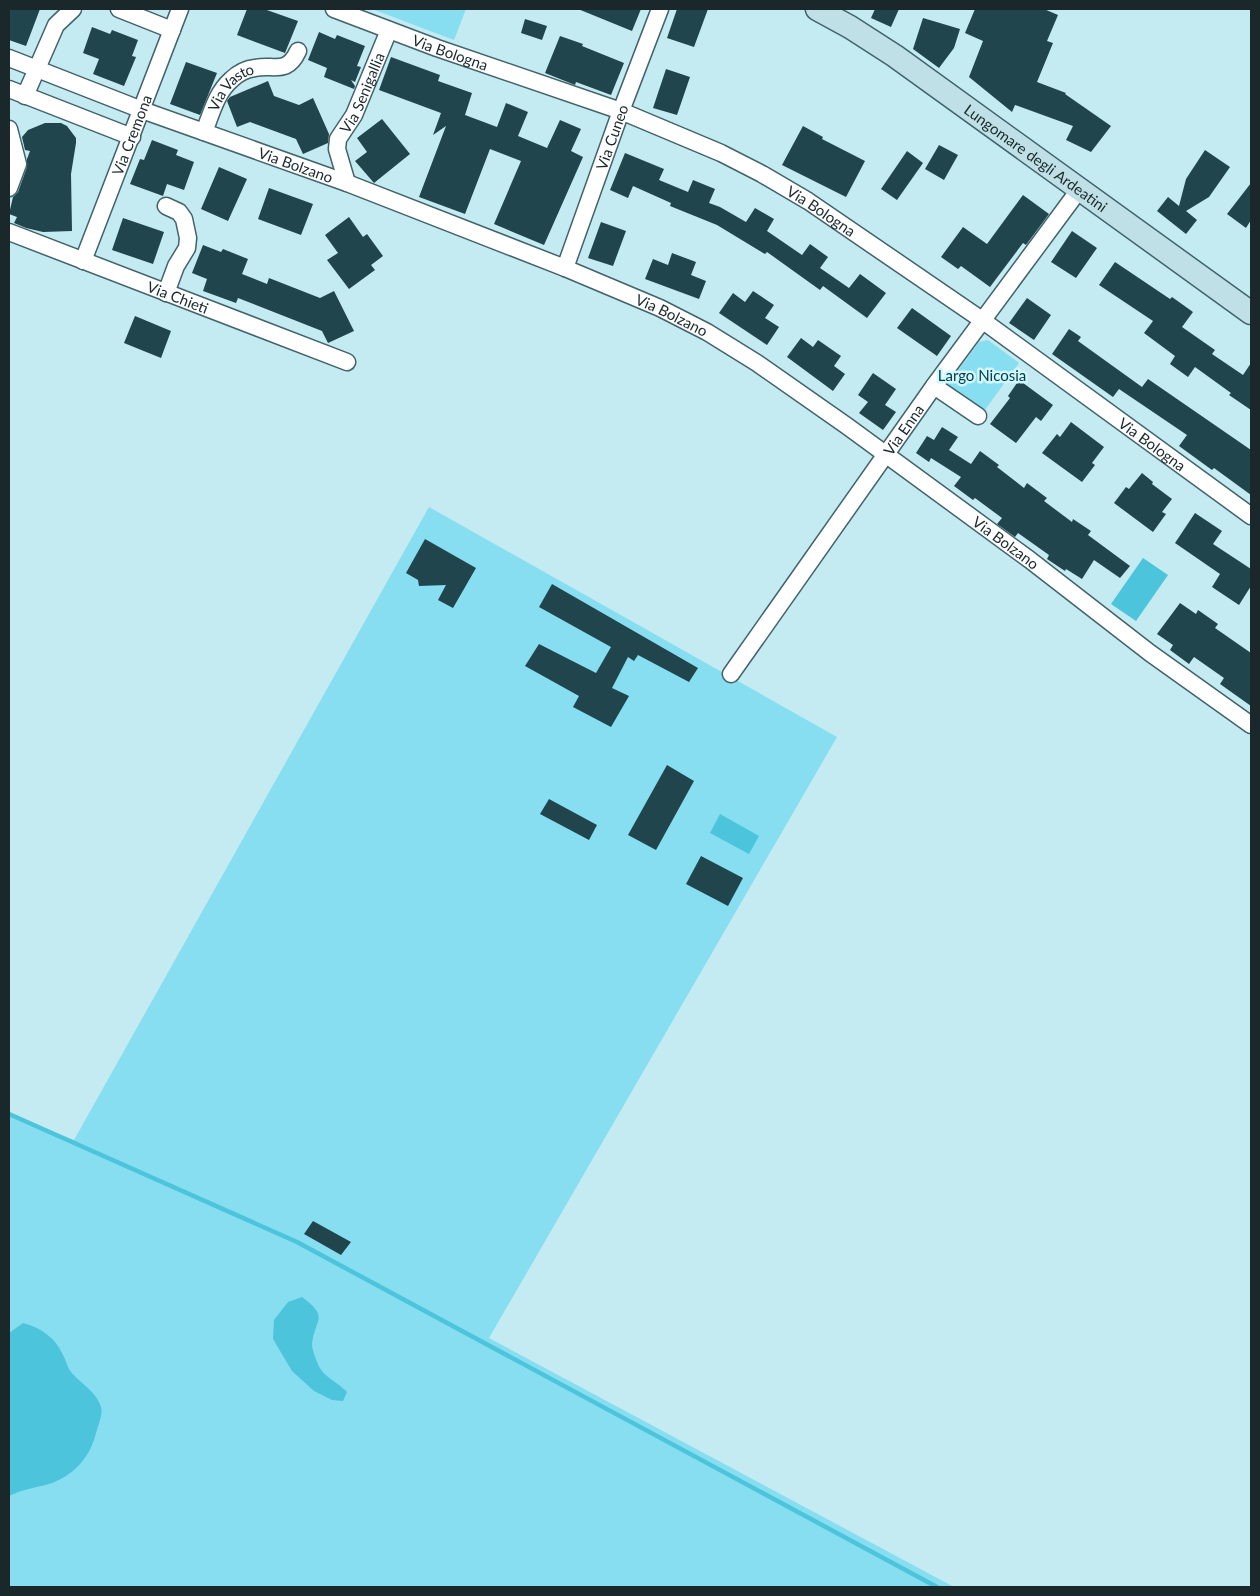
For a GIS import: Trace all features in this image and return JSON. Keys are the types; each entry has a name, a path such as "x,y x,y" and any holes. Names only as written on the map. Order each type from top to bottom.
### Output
{"main road":[{"name":"Lungomare degli Ardeatini","path":"817,9 882,47 1251,313"}],"street":[{"path":"25,96 56,25 73,9"},
{"path":"119,9 172,30"},
{"name":"Via Cremona","path":"83,261 180,9"},
{"name":"Via Bologna","path":"334,9 437,48 621,111 721,153 781,184 982,320 1251,516"},
{"name":"Via Cuneo","path":"565,268 660,9"},
{"name":"Via Senigallia","path":"347,183 337,149 338,139 354,115 389,30"},
{"name":"Via Vasto","path":"204,132 219,96 230,81 241,72 254,68 282,67 293,60 298,51"},
{"name":"Via Bolzano","path":"9,58 142,110 347,183 565,268 660,308 707,332 758,363 885,454 1030,560 1150,653 1251,724"},
{"path":"9,89 132,137"},
{"path":"9,129 18,164 9,188"},
{"name":"Via Enna","path":"731,674 885,454 1079,190"},
{"path":"166,206 179,212 184,219 188,238 188,248 176,266 166,293"},
{"name":"Via Chieti","path":"9,232 347,362"},
{"path":"934,386 978,416"}],"green space":[{"path":"372,9 466,9 454,40"},
{"name":"Largo Nicosia","path":"988,340 1019,363 982,414 945,388 979,342"},
{"path":"429,507 837,737 489,1338 954,1587 9,1587 9,1116 74,1140"}],"shaded area":[{"path":"1143,558 1168,575 1136,621 1111,604"},
{"path":"720,814 759,836 749,854 710,833"},
{"path":"302,1297 311,1304 318,1314 319,1319 312,1344 317,1362 326,1375 347,1392 343,1401 332,1400 314,1391 292,1371 273,1339 274,1320 288,1302"},
{"path":"23,1323 36,1328 52,1338 60,1349 68,1368 96,1397 101,1407 101,1413 90,1450 73,1471 58,1481 9,1496 9,1333"}],"building":[{"path":"9,9 40,9 26,46 9,40"},
{"path":"247,9 264,9 298,21 285,53 237,35"},
{"path":"578,9 641,9 632,31"},
{"path":"677,9 708,9 694,47 667,38"},
{"path":"875,9 899,9 891,27 871,18"},
{"path":"975,9 1044,9 1058,15 1047,41 1053,43 1037,82 1066,93 1111,126 1091,152 1066,140 1073,126 1015,105 1012,112 969,77 983,41 965,33"},
{"path":"923,18 960,29 954,48 939,68 913,49"},
{"path":"525,19 547,26 542,40 521,33"},
{"path":"92,27 110,34 112,30 138,40 132,56 136,57 124,86 93,74 99,59 83,53"},
{"path":"319,32 335,39 337,35 365,46 357,66 361,67 355,82 351,80 355,86 354,89 324,77 327,68 308,60"},
{"path":"560,36 583,44 582,46 624,63 611,95 576,82 575,85 545,73"},
{"path":"391,57 440,75 438,81 472,93 465,115 497,127 506,103 528,112 518,136 547,148 560,120 581,129 571,151 583,157 544,245 494,224 521,161 490,149 465,214 419,197 446,126 433,135 441,113 379,90"},
{"path":"186,62 217,73 200,115 170,104"},
{"path":"666,69 690,77 677,115 653,108"},
{"path":"268,81 274,96 299,105 313,98 329,134 328,143 303,154 296,139 250,122 237,127 227,101 230,97"},
{"path":"382,119 410,154 374,183 355,161 367,152 357,138"},
{"path":"45,123 61,123 67,126 76,138 71,174 72,231 43,232 26,228 14,223 17,217 9,214 13,197 18,192 27,167 30,151 25,150 22,137 28,130"},
{"path":"803,126 823,137 822,139 865,161 846,197 782,165"},
{"path":"152,140 178,150 176,155 194,162 184,190 167,184 163,196 130,184 140,159 144,160"},
{"path":"939,145 958,155 944,180 925,169"},
{"path":"1205,150 1230,167 1209,197 1186,211 1197,220 1186,234 1157,211 1168,197 1179,206 1186,179"},
{"path":"907,151 923,163 897,200 881,189"},
{"path":"625,153 664,169 659,180 688,192 693,180 715,189 709,203 746,222 755,208 774,219 767,231 802,255 810,244 828,257 820,268 849,288 860,274 886,293 867,318 823,286 820,290 767,252 765,254 717,225 670,206 671,203 633,186 628,198 610,190"},
{"path":"219,167 247,179 228,221 201,209"},
{"path":"1251,183 1251,220 1246,228 1227,214"},
{"path":"269,188 313,204 301,235 258,219"},
{"path":"1023,195 1049,214 1026,245 1023,243 990,287 961,266 958,269 941,257 963,227 987,244"},
{"path":"349,217 363,237 367,234 383,256 371,265 375,270 349,289 327,260 338,253 325,235"},
{"path":"123,218 164,232 153,264 112,250"},
{"path":"601,222 626,231 613,266 588,258"},
{"path":"1072,231 1097,248 1076,278 1051,262"},
{"path":"203,245 221,252 223,249 248,259 242,274 267,284 269,278 320,298 334,291 354,331 328,343 322,331 238,298 236,303 203,291 207,279 192,273"},
{"path":"672,253 696,262 691,275 706,281 699,299 645,279 653,259 668,265"},
{"path":"1115,262 1193,312 1182,327 1215,350 1212,354 1243,375 1251,363 1251,410 1229,395 1231,393 1195,367 1188,377 1170,364 1175,356 1144,333 1153,321 1099,285"},
{"path":"753,291 774,305 765,318 779,327 767,345 719,313 733,293 745,302"},
{"path":"1027,298 1051,315 1034,340 1009,323"},
{"path":"912,308 951,336 937,356 897,328"},
{"path":"135,316 171,331 161,358 124,343"},
{"path":"1069,329 1081,337 1078,341 1142,387 1148,379 1251,450 1251,495 1214,468 1212,470 1179,446 1187,435 1119,389 1113,397 1052,354"},
{"path":"801,338 813,347 818,340 841,356 834,366 845,374 833,391 787,357"},
{"path":"873,373 896,389 885,405 896,412 883,430 859,413 868,402 858,395"},
{"path":"1019,380 1053,405 1041,421 1036,417 1016,443 990,424 1010,398 1008,396"},
{"path":"1071,422 1104,447 1092,463 1095,465 1082,482 1042,453 1057,434 1060,437"},
{"path":"942,427 958,437 949,450 971,464 980,451 999,465 997,467 1024,488 1027,483 1047,498 1044,501 1072,522 1073,519 1091,531 1088,535 1130,566 1120,578 1094,560 1082,579 1047,559 1049,555 1018,533 1015,537 997,524 1002,518 975,498 973,500 954,486 961,477 931,458 929,462 916,453 927,436 934,440"},
{"path":"1142,473 1153,482 1152,484 1172,499 1162,512 1166,514 1153,532 1114,503 1126,487 1129,489"},
{"path":"1195,513 1222,531 1213,544 1251,569 1251,586 1239,605 1212,587 1220,574 1175,543"},
{"path":"425,539 476,568 453,608 438,600 446,585 419,586 418,580 406,573"},
{"path":"552,584 698,668 689,682 638,655 634,661 628,657 612,688 629,696 611,727 573,707 579,696 525,666 539,644 596,673 611,647 539,607"},
{"path":"1180,603 1196,614 1198,610 1218,624 1215,628 1251,653 1251,706 1220,684 1224,678 1194,657 1189,664 1170,650 1173,645 1157,634"},
{"path":"667,765 694,781 656,850 628,835"},
{"path":"549,799 597,825 589,840 540,814"},
{"path":"701,856 743,878 728,906 686,884"},
{"path":"313,1221 351,1242 341,1255 304,1234"}],"waterway":[{"path":"9,1114 297,1242 937,1587"}]}
